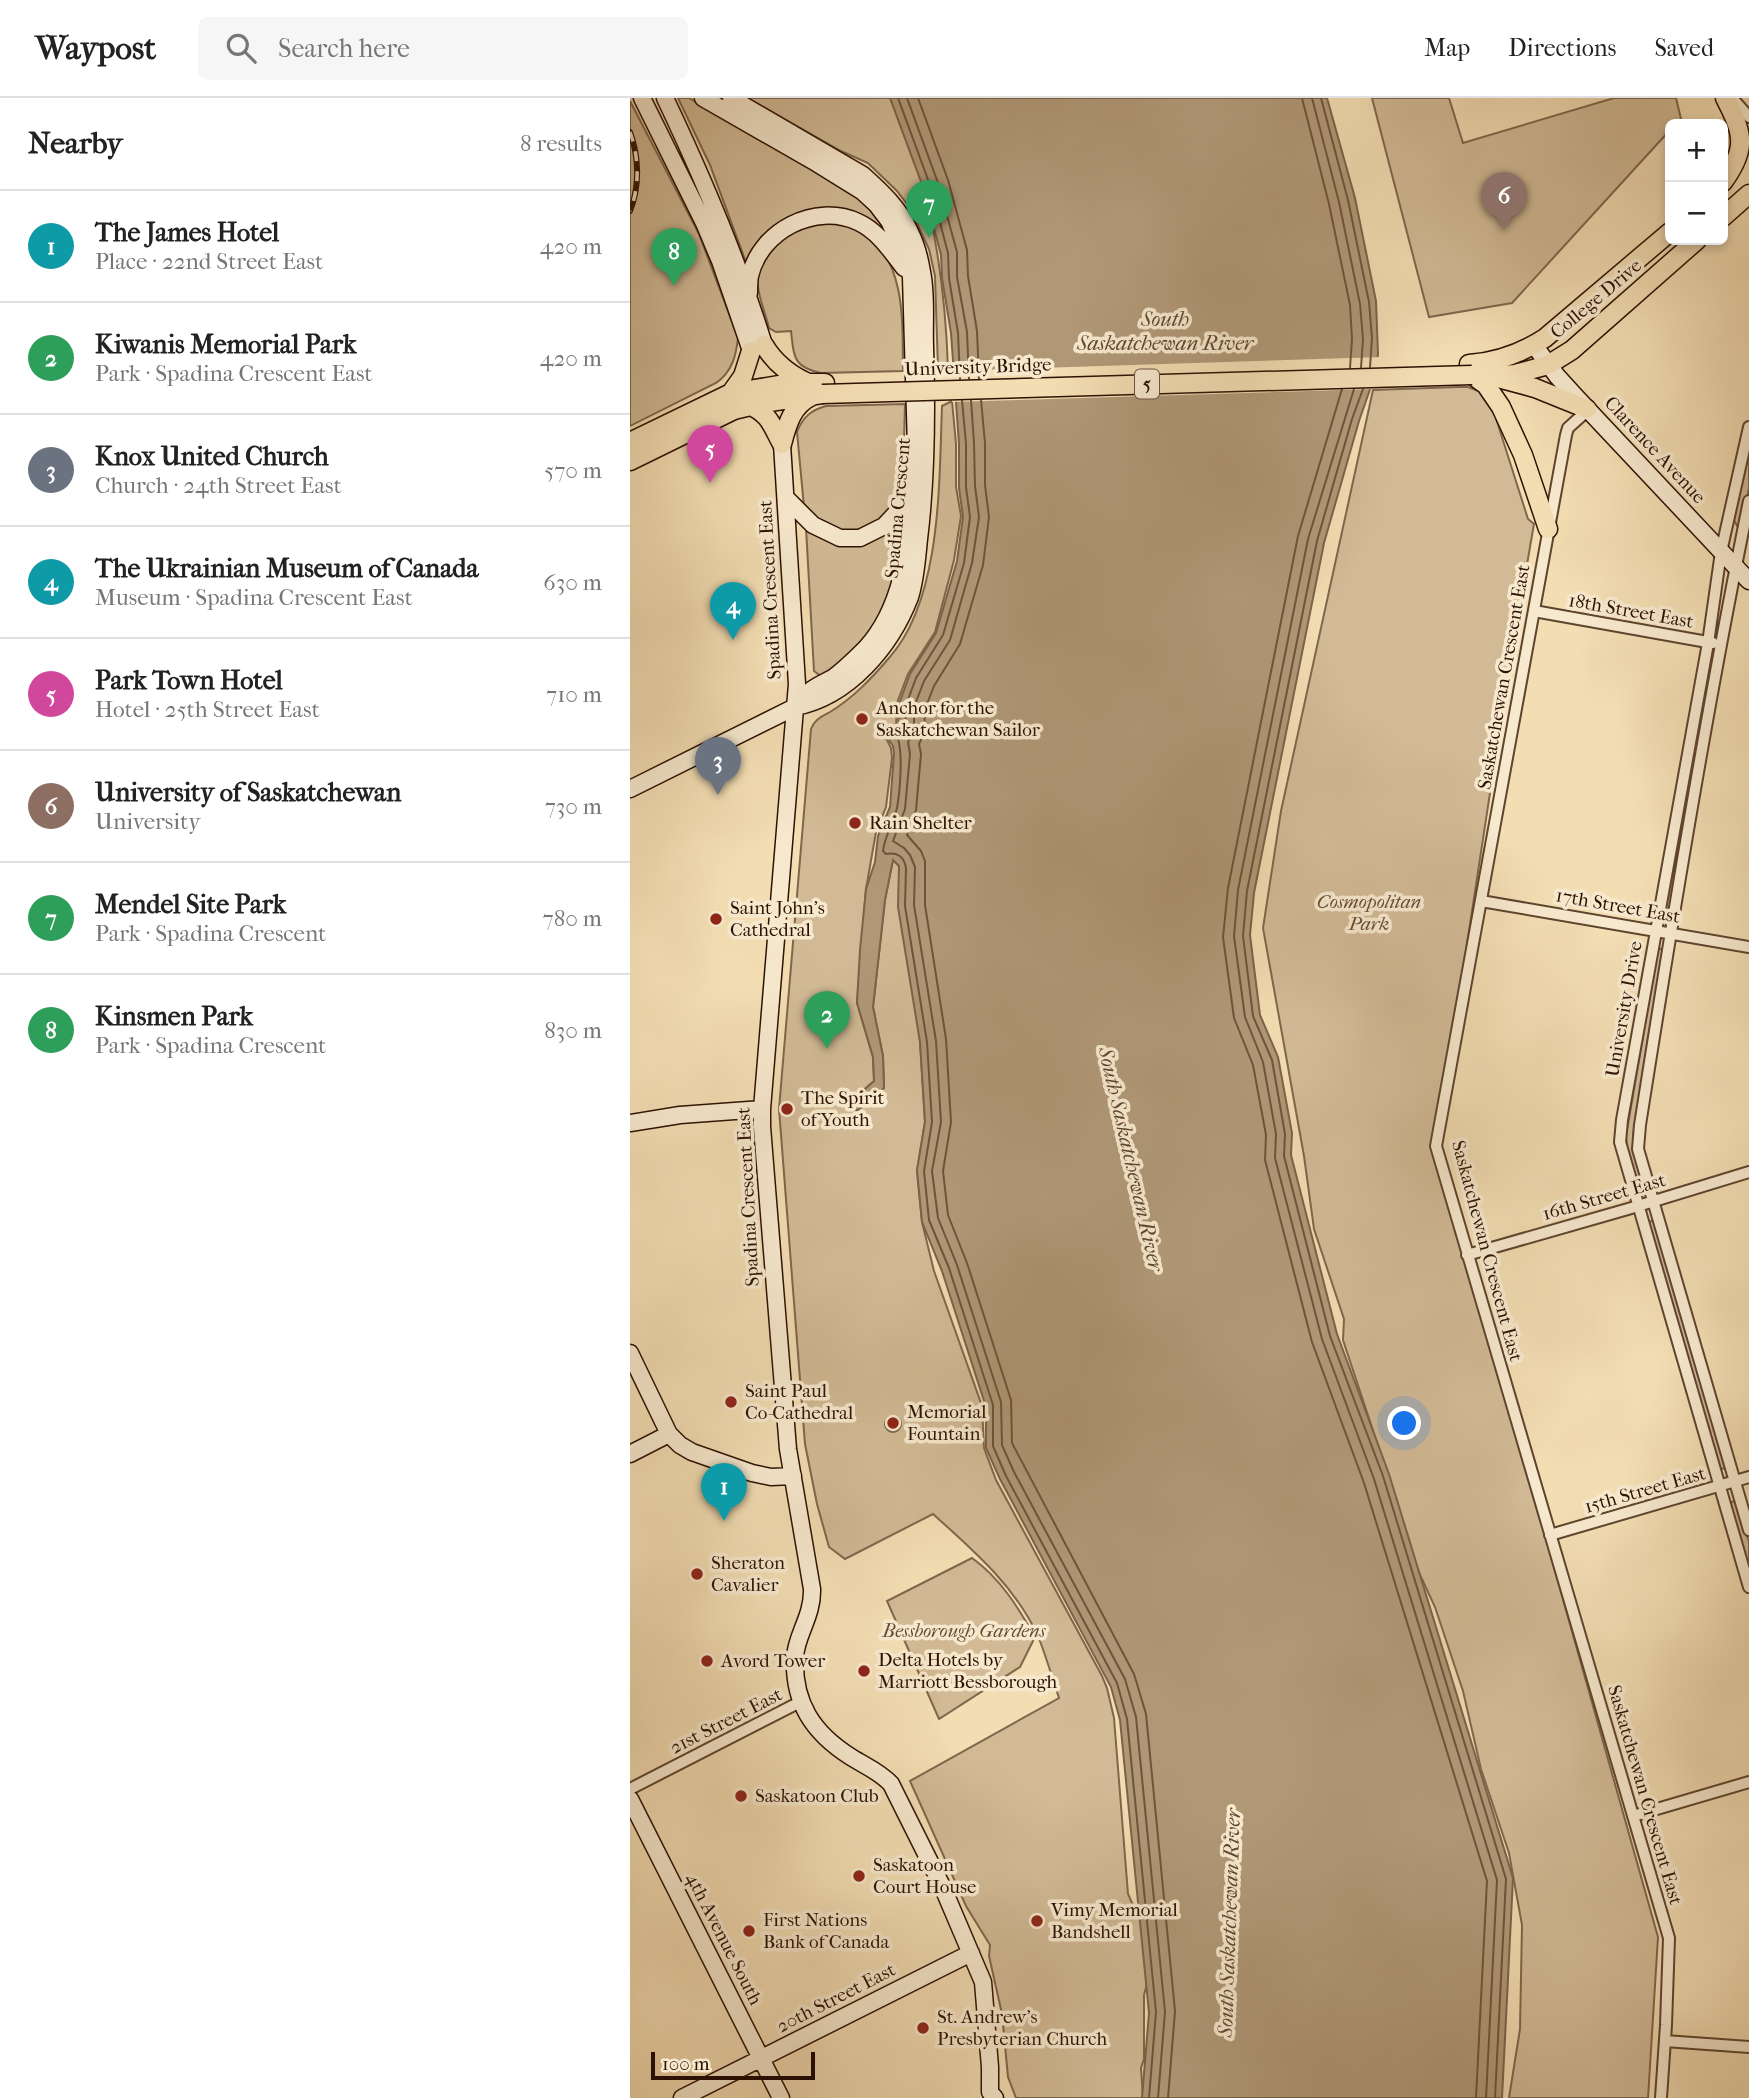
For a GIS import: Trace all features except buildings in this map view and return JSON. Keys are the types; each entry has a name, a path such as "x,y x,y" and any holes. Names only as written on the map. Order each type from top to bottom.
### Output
{"main road":[{"path":"1724,182 1738,157 1741,141 1740,129 1725,98"},
{"path":"1725,182 1749,161"},
{"path":"1728,213 1749,194"},
{"name":"College Drive","path":"1477,372 1490,363 1534,345 1575,315 1665,236"},
{"name":"College Drive","path":"1477,372 1515,374 1548,365 1572,350 1691,245"},
{"path":"731,393 757,348 793,376 806,382"},
{"path":"1477,372 1522,384 1588,409"},
{"path":"1477,372 1501,407 1523,455 1548,529"},
{"name":"University Bridge","path":"823,388 1477,372"},
{"name":"5","path":"630,442 731,393 806,382 823,388"},
{"path":"782,444 787,425 800,403 823,388"},
{"name":"5","path":"630,461 711,420 749,405 823,388"},
{"path":"749,405 766,415 782,444"}],"street":[{"path":"642,98 704,223 757,348"},
{"path":"665,98 699,169 749,295"},
{"name":"Spadina Crescent","path":"703,98 863,192 889,221 907,259 911,277 916,450 905,571 890,610 867,646 834,677 811,690 795,707"},
{"name":"Spadina Crescent","path":"732,98 863,175 880,189 910,232 923,274 926,457 923,509 912,590 880,649 863,669 843,686 812,704 795,707"},
{"path":"1732,98 1749,117"},
{"path":"757,348 749,295 750,276 762,251 786,226 813,217 834,216 857,222 885,243 911,277"},
{"name":"Clarence Avenue","path":"1534,345 1548,365 1588,409 1749,581"},
{"name":"Saskatchewan Crescent East","path":"1588,409 1569,428 1566,435 1436,1146 1669,1938 1661,2098"},
{"name":"University Drive","path":"1749,428 1721,552 1708,643 1620,1142 1749,1587"},
{"name":"Spadina Crescent East","path":"782,444 797,684 762,1109 788,1449 812,1589 809,1614 795,1654 796,1682 800,1702 830,1742 883,1775 891,1784 943,1888 971,1953"},
{"path":"786,498 813,525 841,538 860,538 884,526 899,510 916,450"},
{"name":"University Drive","path":"1749,501 1671,933 1638,1149 1749,1530"},
{"name":"18th Street East","path":"1534,611 1721,645"},
{"path":"630,789 795,707"},
{"name":"17th Street East","path":"1481,901 1749,947"},
{"path":"630,1124 680,1115 762,1109"},
{"name":"16th Street East","path":"1467,1255 1749,1172"},
{"path":"630,1353 669,1434 680,1445 692,1452 752,1473 771,1477 793,1476"},
{"path":"630,1454 669,1434"},
{"name":"15th Street East","path":"1550,1535 1749,1477"},
{"name":"21st Street East","path":"630,1789 800,1702"},
{"path":"1633,1816 1749,1782"},
{"name":"4th Avenue South","path":"630,1799 780,2098"},
{"path":"971,1953 983,1982 991,2096"},
{"name":"20th Street East","path":"682,2098 971,1953"},
{"path":"1665,2041 1749,2047"}],"green space":[{"path":"678,98 689,98 846,187 872,212 892,242 824,209 809,210 787,218 768,232 747,265 710,165"},
{"path":"747,98 896,98 923,186 933,231 946,323 948,369 938,369 935,276 929,249 910,208 868,163 841,151"},
{"path":"1372,98 1449,98 1463,143 1614,98 1676,98 1681,119 1665,119 1665,135 1512,303 1429,317"},
{"path":"630,101 699,234 738,338 732,363 721,379 630,426"},
{"path":"836,222 867,234 880,247 889,263 900,297 903,371 812,371 797,360 791,331 776,332 769,328 758,277 769,250 783,236 799,226"},
{"name":"Cosmopolitan Park","path":"1468,387 1486,394 1528,519 1534,524 1509,668 1436,1148 1658,1937 1648,2098 1509,2098 1520,2029 1522,1925 1509,1853 1481,1769 1463,1691 1435,1607 1397,1525 1396,1500 1343,1340 1344,1319 1314,1229 1304,1156 1263,928 1281,811 1373,390"},
{"path":"952,401 956,487 961,516 954,560 935,632 908,674 897,703 896,728 887,740 892,758 886,807 876,832 866,889 857,1003 873,1057 874,1081 850,1102 884,1088 883,1056 873,1007 885,900 893,859 899,866 920,1042 925,1122 917,1171 922,1222 934,1271 982,1406 984,1448 996,1480 1102,1676 1114,1718 1128,1894 1143,1927 1147,1984 1144,1995 1144,2059 1141,2068 1143,2098 1016,2098 1008,2077 1002,2014 989,1956 990,1945 966,1906 910,1781 1059,1698 1038,1636 1029,1618 1018,1601 978,1555 933,1514 845,1559 829,1547 805,1444 779,1109 811,729 818,719 861,688 889,658 906,633 919,604 934,538 942,406"},
{"path":"905,404 899,552 893,585 870,631 847,657 822,677 814,671 806,528 797,432 808,415 826,406"},
{"path":"1749,445 1749,488 1742,524 1737,526 1734,520"},
{"path":"1708,659 1714,660 1669,915 1664,913"},
{"path":"1658,948 1665,950 1633,1135 1644,1186 1639,1188 1628,1155 1626,1136"},
{"path":"1653,1220 1726,1468 1720,1469 1648,1223"},
{"path":"1736,1500 1749,1542 1749,1567 1730,1503"},
{"name":"Bessborough Gardens","path":"972,1558 1000,1584 1035,1637 1020,1667 939,1719 887,1601"}],"water":[{"name":"South Saskatchewan River","path":"890,98 1327,98 1355,198 1376,301 1378,354 1376,372 1324,543 1254,893 1250,935 1260,1015 1278,1057 1292,1133 1291,1155 1337,1334 1389,1474 1513,1878 1502,2098 1142,2098 1149,2013 1120,1720 1111,1687 986,1448 986,1407 942,1271 922,1222 917,1170 925,1122 920,1042 898,907 899,866 893,860 885,900 873,1007 883,1056 884,1088 858,1110 850,1110 850,1102 874,1081 873,1057 857,1003 866,889 875,862 878,836 890,807 894,753 889,740 898,728 899,704 910,674 936,633 957,561 963,517 959,488 959,444 951,333 941,255 923,187"},
{"name":"Memorial Fountain","path":"890,1416 896,1416 901,1424 899,1430 890,1432 885,1427 885,1421"}],"pier":[{"path":"1382,357 1374,389 952,402 949,371"}],"railway":[{"path":"630,132 637,172 630,211"}],"place":[{"name":"University of Saskatchewan","path":"1504,230"},
{"name":"Mendel Site Park","path":"929,238"},
{"name":"Kinsmen Park","path":"674,286"},
{"name":"Park Town Hotel","path":"710,483"},
{"name":"The Ukrainian Museum of Canada","path":"733,640"},
{"name":"Anchor for the Saskatchewan Sailor","path":"862,719"},
{"name":"Knox United Church","path":"718,795"},
{"name":"Rain Shelter","path":"855,823"},
{"name":"Saint John's Cathedral","path":"716,919"},
{"name":"Kiwanis Memorial Park","path":"827,1049"},
{"name":"The Spirit of Youth","path":"787,1109"},
{"name":"Saint Paul Co-Cathedral","path":"731,1402"},
{"name":"Memorial Fountain","path":"893,1423"},
{"name":"The James Hotel","path":"724,1521"},
{"name":"Sheraton Cavalier","path":"697,1574"},
{"name":"Avord Tower","path":"707,1661"},
{"name":"Delta Hotels by Marriott Bessborough","path":"864,1671"},
{"name":"Saskatoon Club","path":"741,1796"},
{"name":"Saskatoon Court House","path":"859,1876"},
{"name":"Vimy Memorial Bandshell","path":"1037,1921"},
{"name":"First Nations Bank of Canada","path":"749,1931"},
{"name":"St. Andrew's Presbyterian Church","path":"923,2028"}]}
